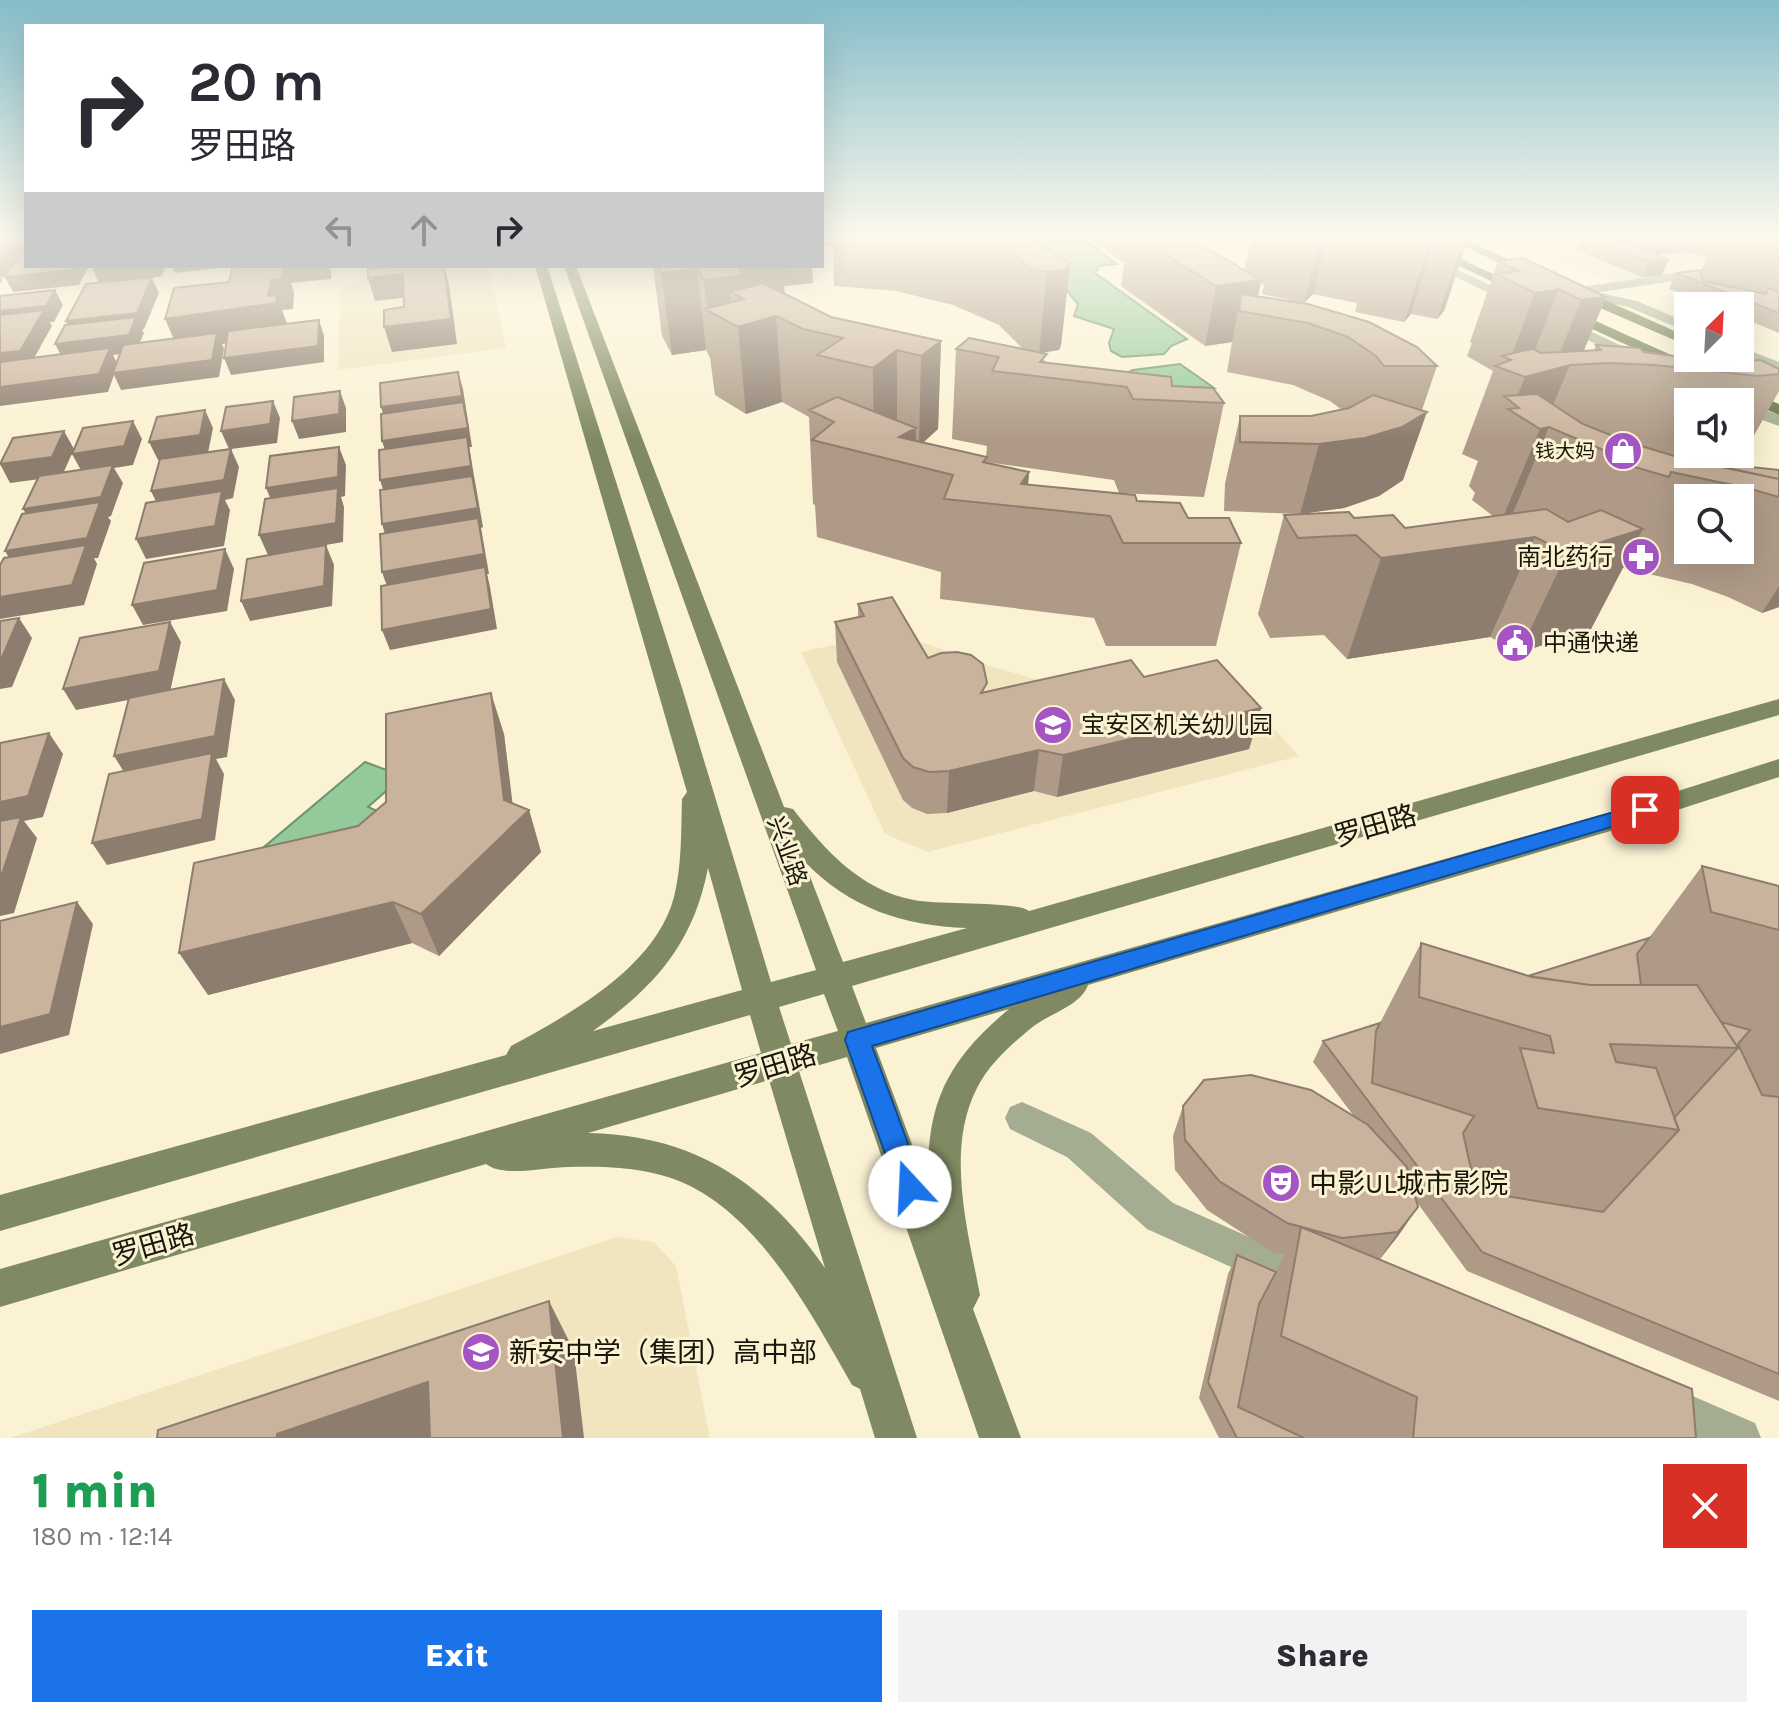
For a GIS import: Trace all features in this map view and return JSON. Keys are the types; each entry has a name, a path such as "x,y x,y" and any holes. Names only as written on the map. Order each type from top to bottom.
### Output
{"main road":[{"path":"553,306 891,1422"},
{"name":"兴业路","path":"585,306 857,1040 1000,1438"},
{"path":"1541,306 1707,377"},
{"path":"1607,306 1674,336"},
{"path":"1754,371 1779,382"},
{"path":"1721,383 1779,410"},
{"name":"罗田路","path":"0,1213 1779,707"},
{"name":"罗田路","path":"0,1288 783,1062 1123,960 1622,818 1779,768"},
{"path":"759,774 803,844 847,886 876,902 908,912 977,918 1091,905"},
{"path":"450,1086 524,1056 570,1029 618,995 653,960 678,923 687,900 694,868 696,780"},
{"path":"973,1364 946,1190 944,1144 948,1115 971,1066 1016,1019 1123,960"},
{"path":"453,1157 593,1149 670,1160 701,1173 757,1213 791,1250 819,1291 891,1422"}],"street":[{"path":"1541,306 1689,382"},
{"path":"1637,306 1674,322"},
{"path":"1754,357 1779,368"},
{"path":"1754,411 1779,421"},
{"path":"1022,1118 1079,1145 1160,1216 1293,1276 1339,1285"},
{"path":"1641,1395 1740,1438"}],"shaded area":[{"path":"340,306 497,306 506,348 338,370"},
{"path":"1077,306 1141,306 1187,339 1171,346 1164,354 1122,357 1111,351 1109,343 1114,329 1074,316"},
{"path":"1180,364 1214,388 1099,385 1133,370"},
{"name":"宝安区机关幼儿园","path":"893,632 1035,679 1099,691 1240,692 1299,756 928,852 885,834 801,652"},
{"path":"365,762 403,776 368,807 391,817 252,857"},
{"name":"新安中学（集团）高中部","path":"617,1237 654,1242 676,1266 710,1438 10,1438"}],"building":[{"path":"0,306 45,306 0,311"},
{"path":"74,306 140,306 137,313 66,321"},
{"path":"169,306 254,306 165,319"},
{"path":"449,306 451,319 384,327 384,310"},
{"path":"716,306 809,306 831,317 941,341 921,356 897,350 873,368 817,355 843,338 803,329 776,316 738,327 705,309"},
{"path":"1240,306 1315,306 1369,322 1417,347 1437,366 1384,366 1376,356 1348,337 1308,323 1239,311"},
{"path":"1761,306 1779,306 1779,313"},
{"path":"44,310 20,351 0,353 0,315"},
{"path":"136,317 129,335 55,344 65,325"},
{"path":"319,320 318,346 224,358 228,331"},
{"path":"217,333 212,360 113,373 123,345"},
{"path":"969,338 1047,354 1040,362 1171,377 1172,386 1213,388 1224,403 1133,399 1127,387 992,371 999,357 956,349"},
{"path":"1596,345 1640,348 1643,352 1674,356 1674,367 1610,363 1570,365 1525,377 1495,366 1511,360 1502,356 1533,349 1541,353 1601,350"},
{"path":"110,348 99,374 0,387 0,362"},
{"path":"1754,360 1761,360 1779,369 1779,374 1758,376 1721,372 1754,372"},
{"path":"458,372 462,396 381,407 380,383"},
{"path":"340,391 339,414 292,421 294,397"},
{"path":"1537,394 1583,424 1674,456 1674,468 1728,468 1779,479 1779,497 1754,490 1754,484 1728,484 1671,472 1669,477 1614,461 1620,457 1549,427 1540,429 1508,409 1519,408 1504,396"},
{"path":"1373,395 1427,412 1402,427 1365,438 1319,444 1240,442 1240,416 1311,416 1349,408"},
{"path":"837,397 916,428 899,437 987,457 983,462 1029,472 1021,484 1135,495 1137,501 1180,503 1188,518 1229,518 1241,543 1123,543 1110,516 944,499 953,475 812,440 834,422 809,410"},
{"path":"273,401 270,424 221,431 226,407"},
{"path":"463,402 468,428 382,441 381,414"},
{"path":"205,410 200,435 149,442 157,417"},
{"path":"133,421 124,446 72,454 83,428"},
{"path":"64,431 52,457 0,464 13,438"},
{"path":"467,437 471,466 380,480 379,450"},
{"path":"339,447 338,477 266,488 270,456"},
{"path":"231,449 224,480 151,491 160,459"},
{"path":"113,465 101,497 23,509 39,476"},
{"path":"1726,468 1779,470 1779,479"},
{"path":"472,476 478,508 382,524 380,490"},
{"path":"338,488 336,523 259,535 265,499"},
{"path":"222,491 215,526 136,539 146,503"},
{"path":"100,502 87,538 5,551 22,514"},
{"path":"1546,509 1568,522 1601,510 1643,529 1567,553 1535,537 1381,558 1356,535 1298,538 1284,515 1349,512 1354,518 1393,515 1405,528"},
{"path":"478,518 484,554 382,572 380,534"},
{"path":"86,545 72,585 0,597 0,565 4,558"},
{"path":"326,545 324,586 241,601 247,559"},
{"path":"225,549 217,590 132,605 144,563"},
{"path":"485,567 491,609 382,630 381,586"},
{"path":"892,597 928,658 957,652 971,655 983,664 987,683 981,693 1131,660 1144,677 1217,660 1261,708 1063,755 1039,750 949,771 929,772 913,767 903,758 835,622 864,616 858,604"},
{"path":"19,618 0,662 0,621"},
{"path":"170,622 159,671 63,689 80,638"},
{"path":"224,679 215,736 114,756 129,698"},
{"path":"491,693 504,800 529,810 421,914 393,902 179,953 194,863 358,826 386,802 386,714"},
{"path":"49,733 28,796 0,802 0,743"},
{"path":"212,753 202,819 92,843 109,774"},
{"path":"21,817 0,880 0,821"},
{"path":"1702,866 1779,886 1779,930 1711,912"},
{"path":"77,902 50,1014 0,1027 0,921"},
{"path":"1649,938 1637,954 1641,985 1590,985 1528,976"},
{"path":"1421,943 1532,977 1590,985 1697,985 1738,1048 1610,1044 1616,1062 1656,1068 1679,1130 1538,1108 1520,1048 1554,1053 1550,1036 1419,997"},
{"path":"1721,1022 1750,1030 1738,1044 1762,1095 1779,1097 1779,1374 1482,1252 1323,1041 1380,1023 1376,1031 1372,1083 1474,1116 1463,1133 1476,1191 1603,1212 1679,1130 1674,1118 1738,1048"},
{"name":"中影UL城市影院","path":"1251,1075 1311,1090 1368,1125 1407,1167 1418,1207 1398,1232 1342,1238 1287,1223 1219,1181 1185,1140 1183,1106 1204,1080"},
{"path":"1301,1227 1692,1389 1696,1438 1413,1438 1417,1397 1281,1336"},
{"path":"1237,1255 1276,1272 1259,1304 1238,1407 1304,1438 1237,1438 1208,1382"},
{"path":"549,1301 563,1438 430,1438 428,1382 277,1434 277,1438 157,1438 158,1430"}],"place":[{"name":"钱大妈","path":"1623,451"},
{"name":"南北药行","path":"1641,557"},
{"name":"中通快递","path":"1515,643"},
{"name":"宝安区机关幼儿园","path":"1053,725"},
{"name":"中影UL城市影院","path":"1281,1183"},
{"name":"新安中学（集团）高中部","path":"481,1352"}],"route":[{"path":"910,1187 857,1040 1645,810"}]}
